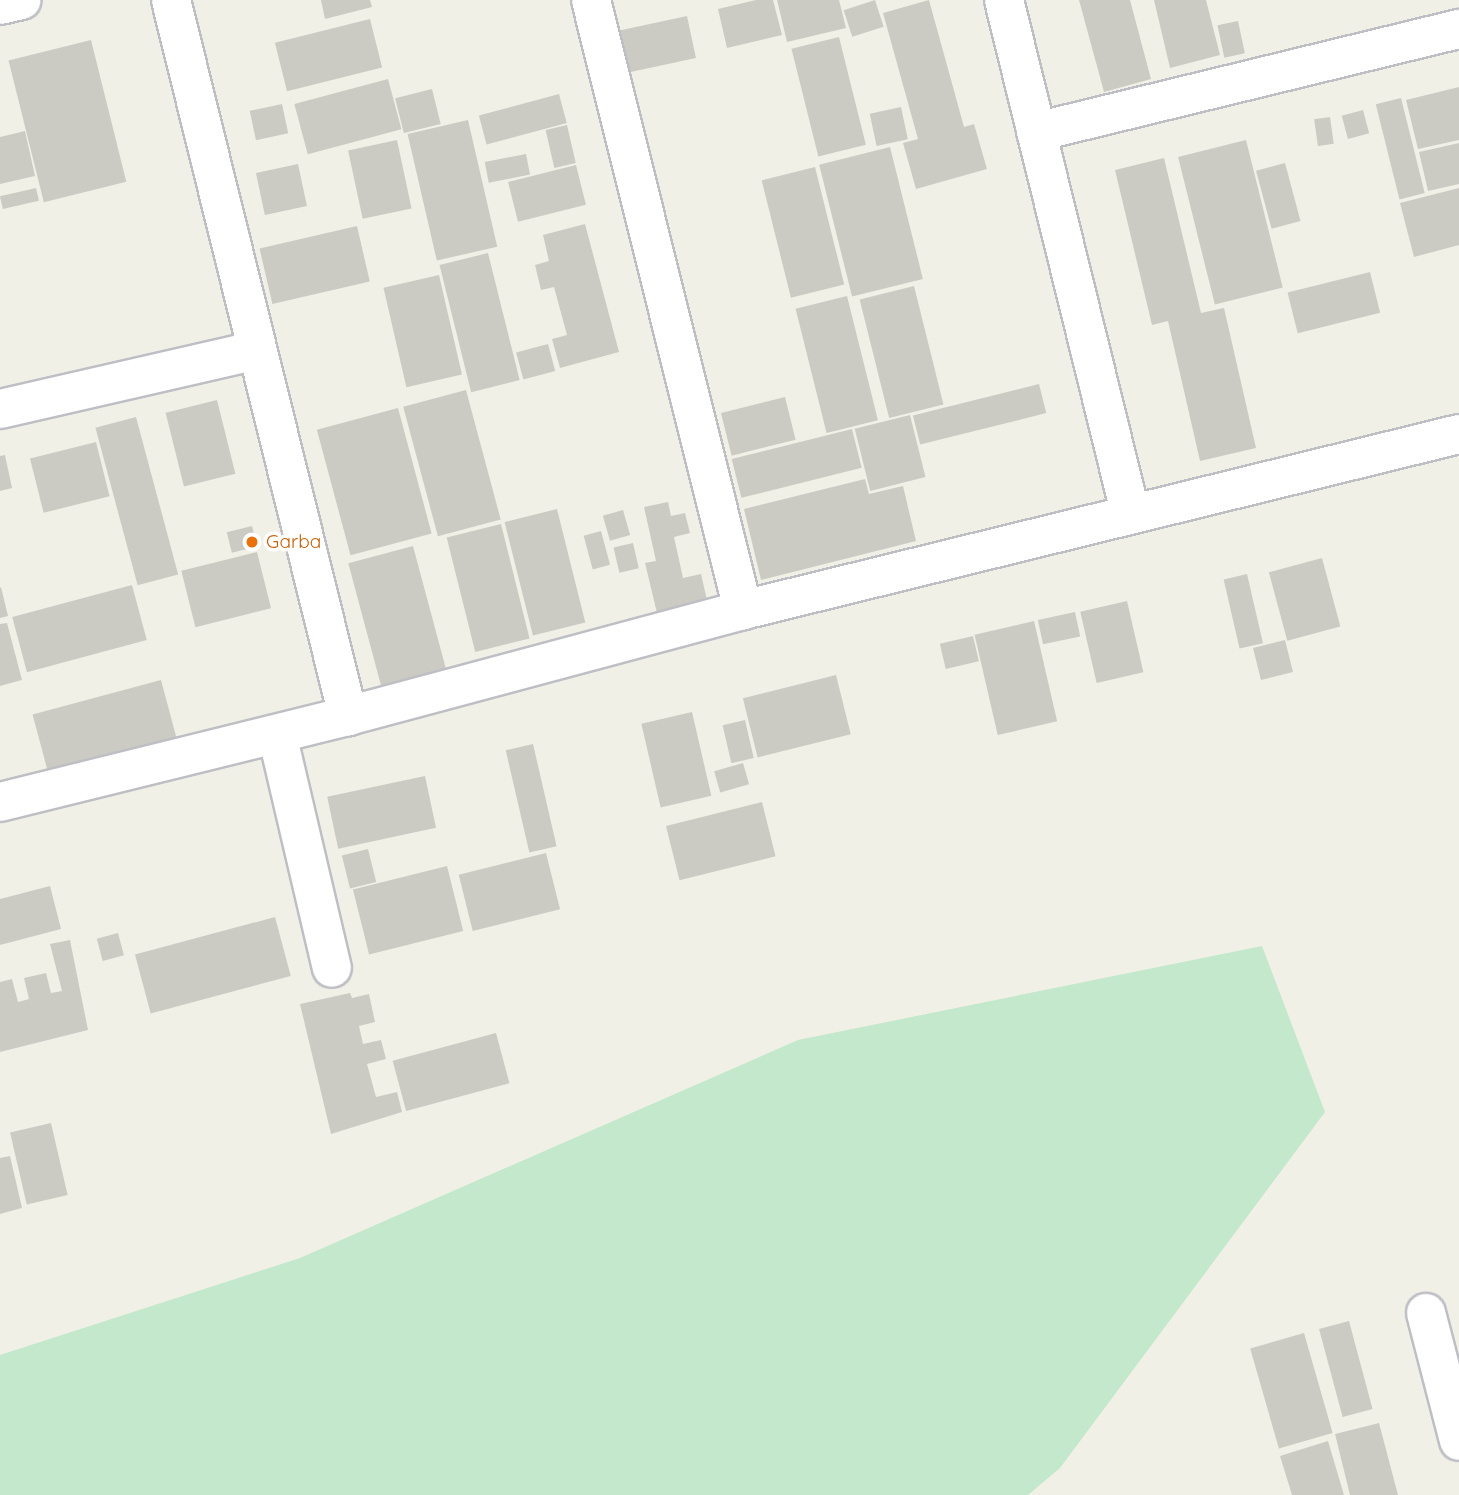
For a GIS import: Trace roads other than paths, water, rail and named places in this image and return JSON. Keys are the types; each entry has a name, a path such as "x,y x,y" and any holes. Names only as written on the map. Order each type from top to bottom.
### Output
{"street":[{"path":"0,5 21,0"},
{"path":"171,0 254,351 348,716"},
{"path":"591,0 743,610"},
{"path":"1004,0 1130,512"},
{"path":"1036,132 1459,29"},
{"path":"0,409 254,351"},
{"path":"0,802 348,716 743,610 1130,512 1459,434"},
{"path":"277,734 332,968"},
{"path":"1426,1313 1459,1441"}],"place":[{"name":"Garba","path":"252,542"}]}
